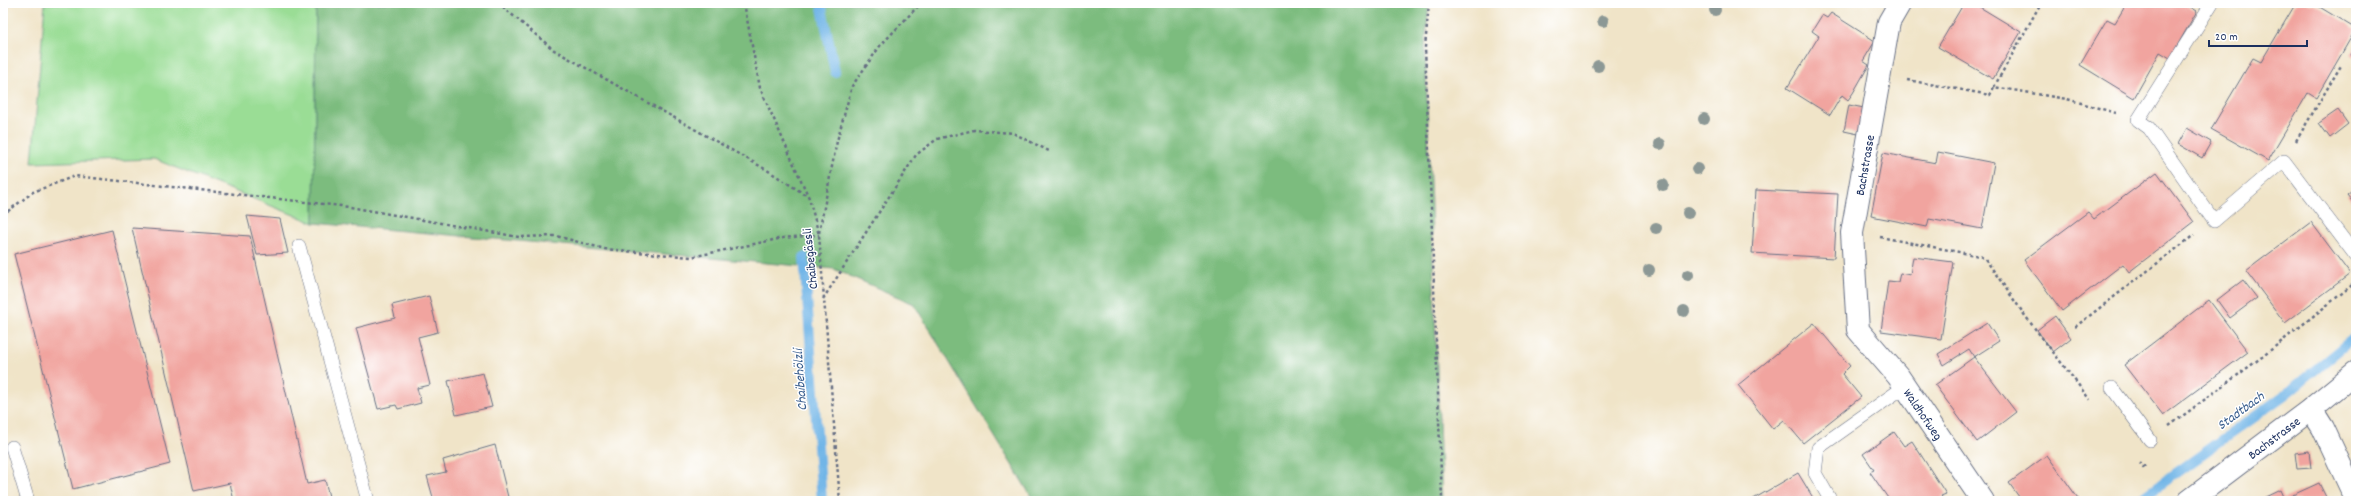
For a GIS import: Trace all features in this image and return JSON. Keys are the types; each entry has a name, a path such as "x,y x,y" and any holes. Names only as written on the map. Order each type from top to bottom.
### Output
{"street":[{"name":"Bachstrasse","path":"1858,330 1852,232 1889,22 1900,3"},
{"name":"Waldhofweg","path":"1858,330 1898,376 1904,387 1983,501"},
{"name":"Bachstrasse","path":"2189,501 2311,409 2356,372"},
{"path":"2311,409 2323,428 2356,499"}],"lane":[{"path":"2212,3 2138,120 2149,128 2214,220 2284,161 2356,256"},
{"path":"299,246 368,501"},
{"path":"1831,501 1815,473 1818,448 1904,387"},
{"path":"2112,388 2150,440"},
{"path":"12,447 28,501"}],"path":[{"path":"498,3 554,50 767,170 809,198"},
{"name":"Chaibegässli","path":"744,3 760,88 809,198 819,235 840,501"},
{"path":"3,215 33,192 75,176 350,207 519,237 556,236 605,249 691,257 784,238 819,235 837,141 852,86 880,46 921,3"},
{"path":"1429,3 1425,47 1442,501"},
{"path":"1879,75 1990,95 2042,3"},
{"path":"2284,161 2342,64"},
{"path":"1994,87 2067,99 2138,120"},
{"path":"823,299 916,155 937,139 974,130 1014,133 1049,151"},
{"path":"2075,327 2214,220"},
{"path":"1852,232 1980,256 1986,260 2026,317 2093,404"},
{"path":"2150,440 2262,357 2356,282"},
{"path":"2138,460 2142,467 2148,462"}],"green space":[{"path":"45,3 316,3 314,223 154,159 32,163"},
{"path":"316,3 1429,3 1425,47 1442,501 1034,501 914,304 834,269 314,223"}],"building":[{"path":"1964,3 1973,3 2021,32 1993,79 1938,47"},
{"path":"2127,3 2184,3 2197,11 2170,58 2160,52 2134,98 2080,65 2107,19 2115,23"},
{"path":"2296,3 2313,3 2356,29 2316,98 2308,93 2268,161 2211,129 2253,58 2261,62"},
{"path":"1831,13 1875,41 1863,61 1869,65 1853,93 1848,100 1842,95 1830,115 1787,88 1819,36 1812,31 1822,15 1827,18"},
{"path":"2356,47 2356,58 2351,55"},
{"path":"1849,105 1869,109 1863,135 1844,131"},
{"path":"2338,110 2348,124 2330,138 2319,123"},
{"path":"2187,128 2211,142 2202,158 2178,144"},
{"path":"1938,152 1994,163 1982,229 1929,219 1927,227 1871,216 1883,153 1936,163"},
{"path":"2157,172 2194,222 2129,272 2123,264 2062,311 2024,260 2088,212 2094,219"},
{"path":"2356,188 2356,206 2347,195"},
{"path":"1756,190 1838,194 1834,258 1752,253"},
{"path":"247,216 280,219 288,253 257,255"},
{"path":"2311,222 2350,274 2285,323 2246,271"},
{"path":"132,228 250,236 307,484 325,480 330,501 234,501 230,483 194,491"},
{"path":"112,230 170,464 73,489 14,254"},
{"path":"1913,257 1953,262 1941,339 1881,331 1888,281 1898,282 1900,273 1910,275"},
{"path":"2243,280 2257,298 2230,318 2217,300"},
{"path":"429,296 438,332 418,337 430,385 417,388 421,403 398,409 396,405 378,409 356,328 395,318 392,305"},
{"path":"2209,300 2248,352 2163,415 2124,365"},
{"path":"2055,316 2071,338 2053,352 2037,330"},
{"path":"1814,323 1850,366 1842,374 1861,397 1803,443 1784,420 1773,429 1738,385"},
{"path":"1987,323 1999,341 1974,357 1969,349 1944,365 1938,354"},
{"path":"1974,357 2016,412 1977,442 1935,385"},
{"path":"483,373 492,407 456,415 448,381"},
{"path":"1894,432 1904,446 1912,441 1946,494 1941,496 1945,501 1890,501 1870,472 1874,470 1863,454"},
{"path":"495,445 509,501 455,501 453,496 434,501 427,476 446,472 443,460"},
{"path":"2309,451 2311,468 2297,469 2295,453"},
{"path":"2047,455 2080,501 2022,501 2009,483"},
{"path":"1798,473 1815,501 1750,501"},
{"path":"2319,483 2328,501 2259,500 2280,490 2284,499"}],"waterway":[{"name":"Chaibehölzli","path":"821,3 835,72"},
{"name":"Chaibehölzli","path":"804,257 822,501"},
{"name":"Stadtbach","path":"2137,501 2286,394 2356,336"}]}
